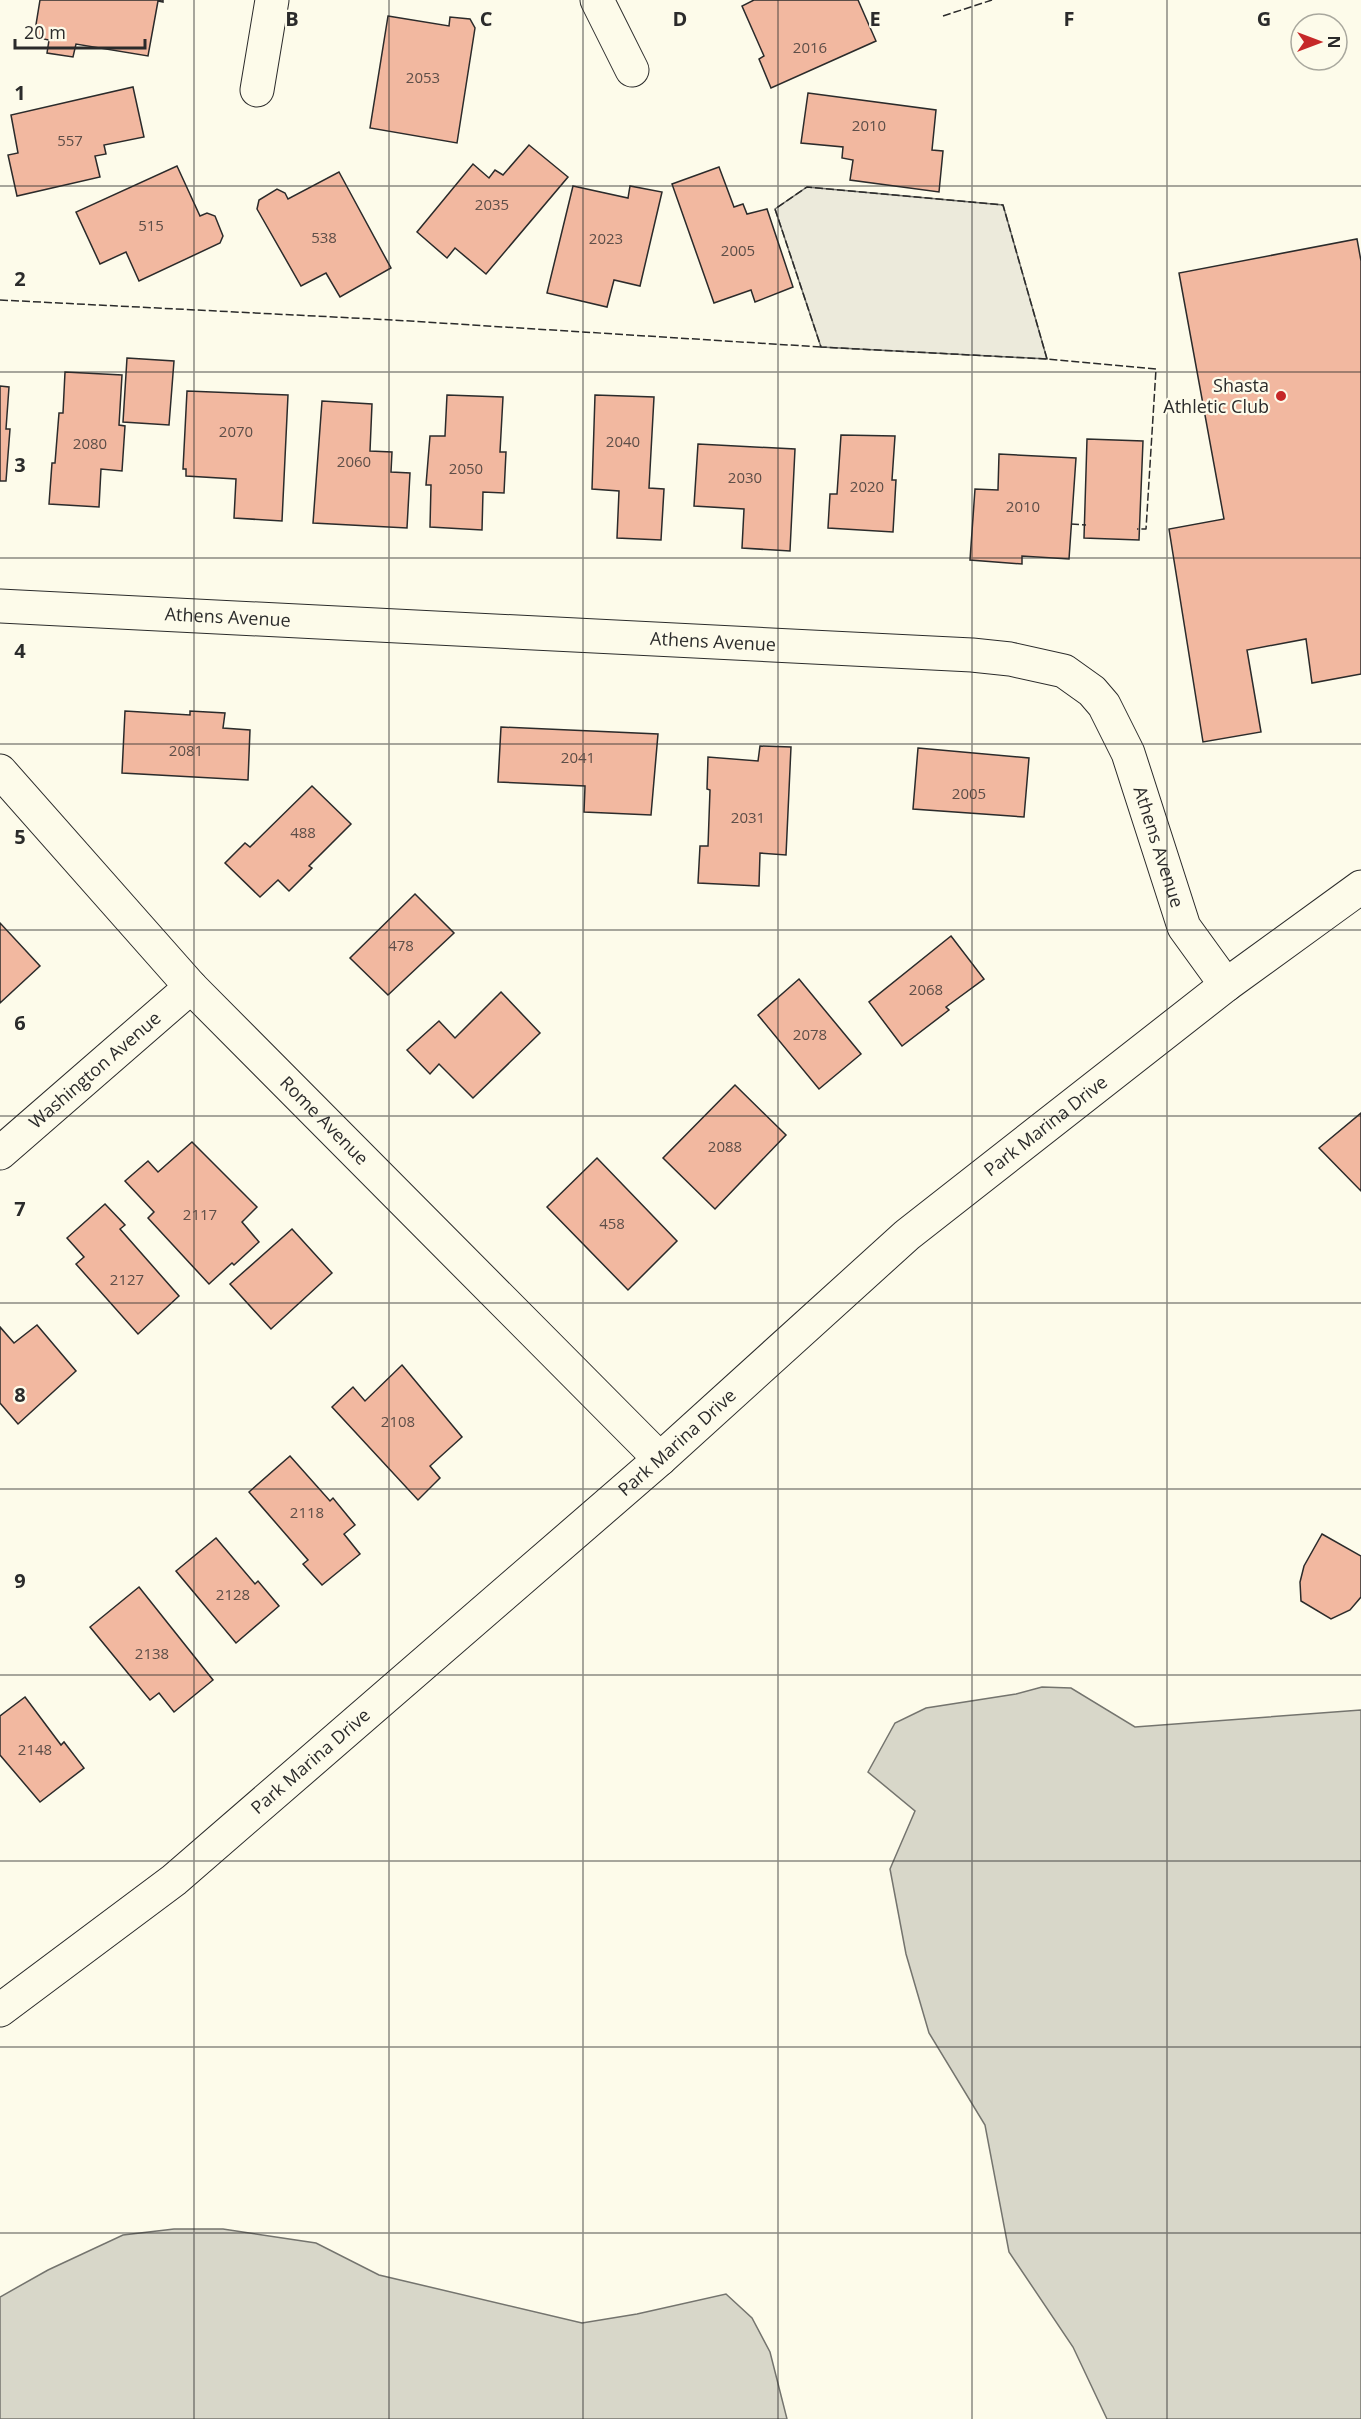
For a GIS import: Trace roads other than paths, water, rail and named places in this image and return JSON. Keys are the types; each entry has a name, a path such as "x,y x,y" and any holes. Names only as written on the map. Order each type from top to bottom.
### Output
{"street":[{"path":"257,90 272,0"},
{"path":"597,0 632,70"},
{"name":"Athens Avenue","path":"0,606 972,655 1049,666 1064,671 1078,680 1104,705 1128,753 1184,927 1226,986"},
{"name":"Rome Avenue","path":"0,771 191,987 660,1458"},
{"name":"Park Marina Drive","path":"0,2010 174,1880 660,1458 907,1235 1226,986 1361,887"},
{"name":"Washington Avenue","path":"0,1153 191,987"}],"place":[{"name":"Shasta Athletic Club","path":"1281,396"}]}
